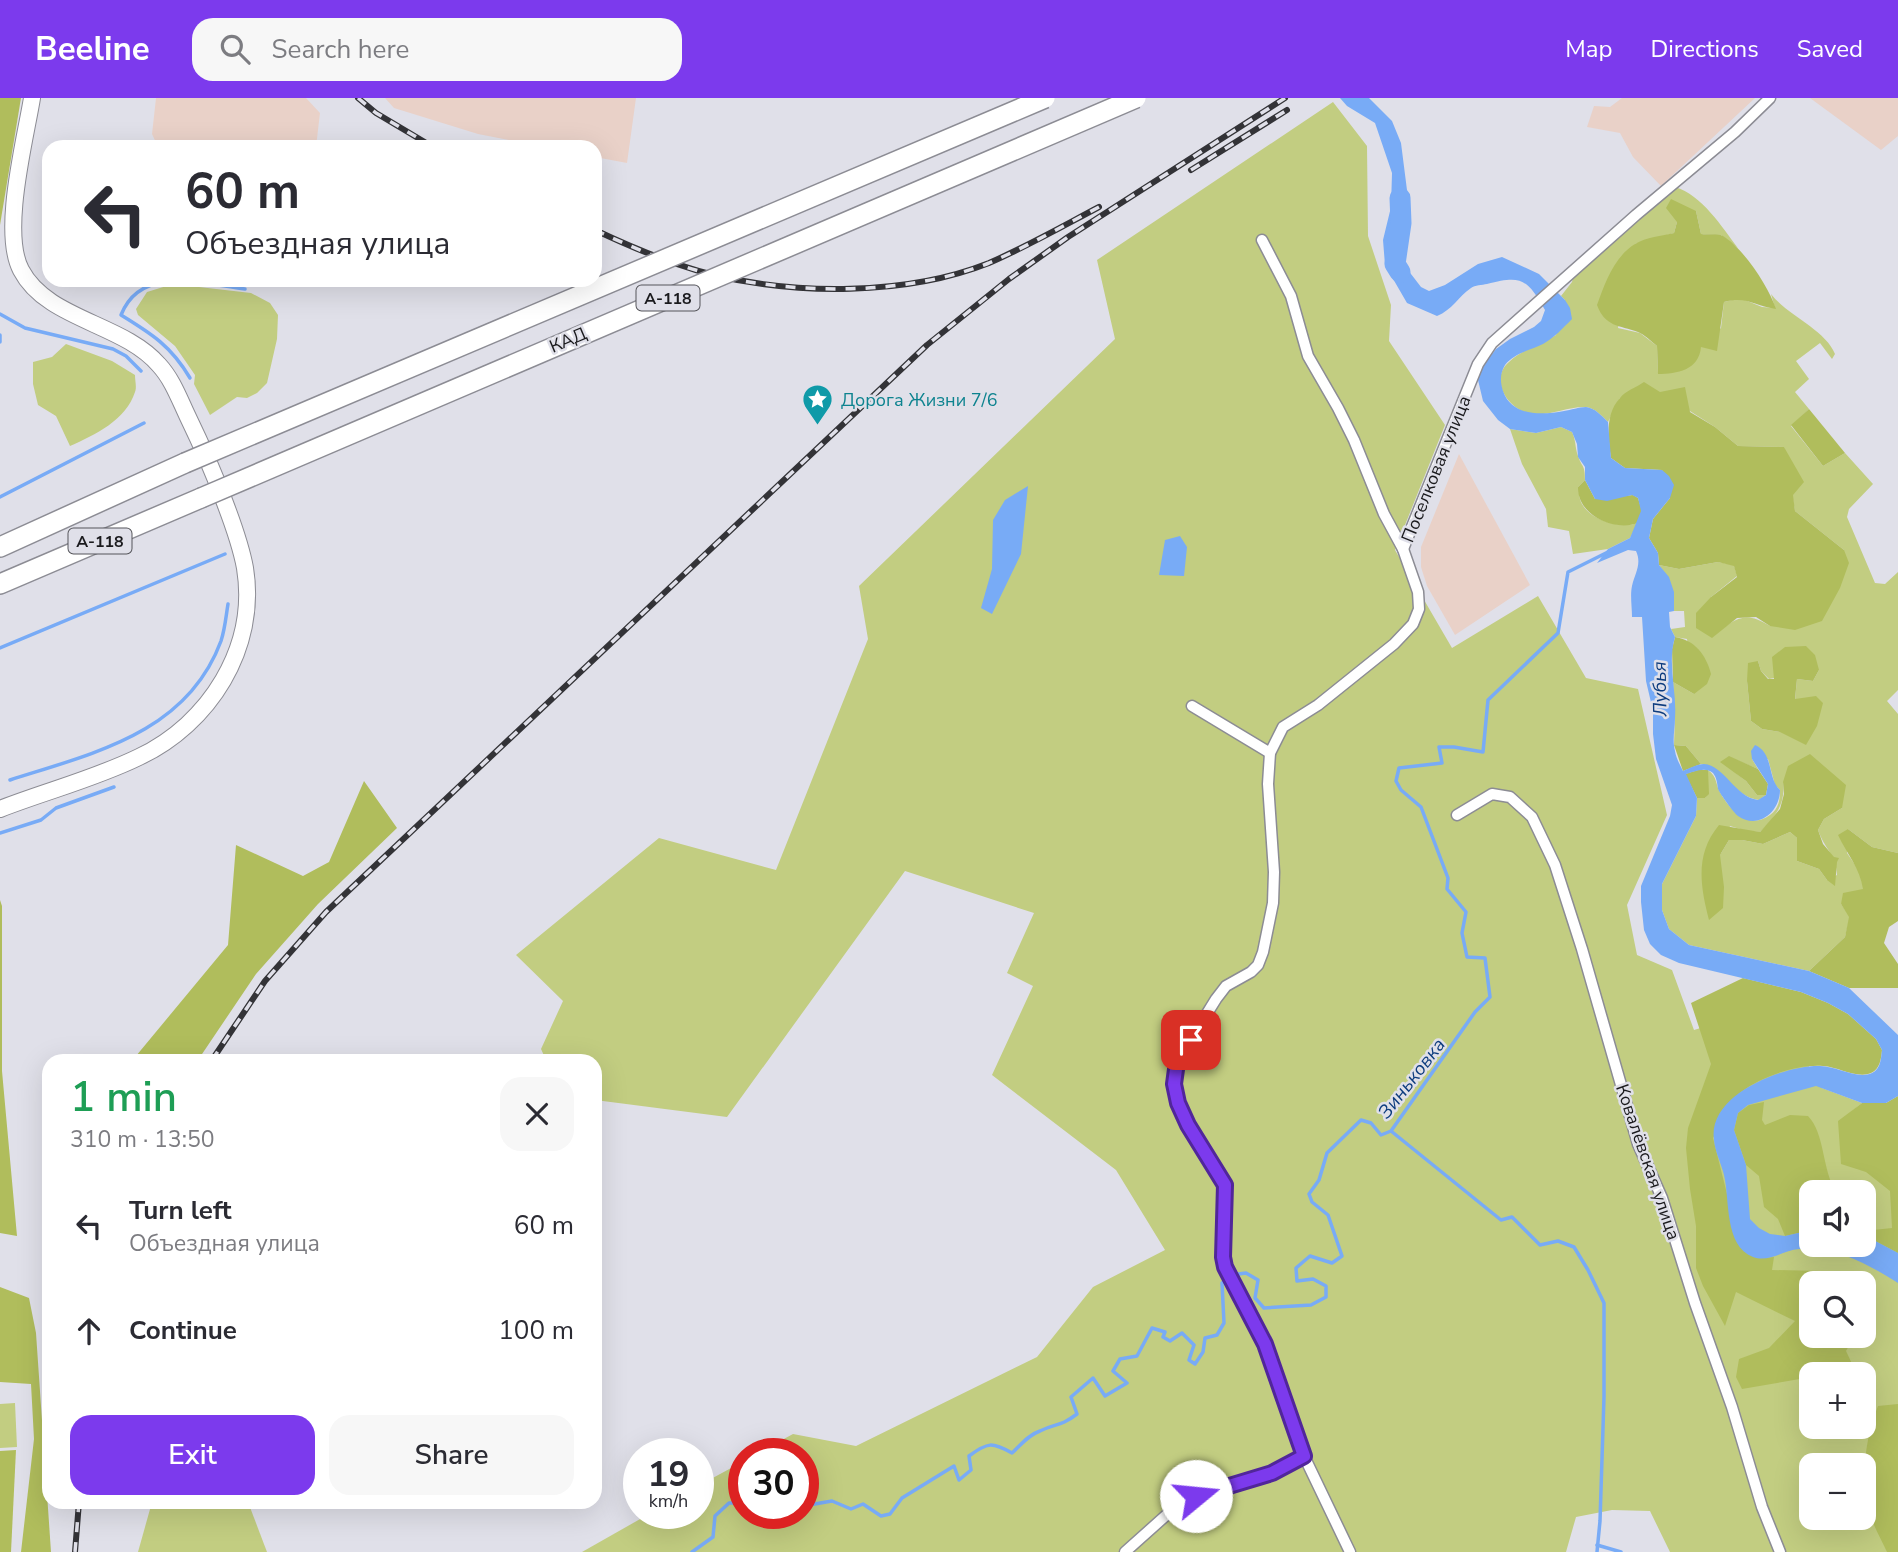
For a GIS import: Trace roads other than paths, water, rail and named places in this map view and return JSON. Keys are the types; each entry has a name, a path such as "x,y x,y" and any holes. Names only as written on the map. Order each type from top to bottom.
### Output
{"highway":[{"name":"КАД","path":"602,286 1045,98"},
{"name":"КАД","path":"0,584 1136,98"},
{"name":"КАД","path":"0,547 185,463 600,287"}],"street":[{"path":"0,809 138,757 186,727 202,711 226,677 243,632 246,606 245,570 234,527 210,463 170,380 159,364 143,350 52,302 22,271 13,226 32,98"},
{"name":"Поселковая улица","path":"1270,753 1283,727 1318,705 1394,644 1413,624 1419,608 1418,592 1404,549 1478,364 1492,343 1735,132 1770,98"},
{"path":"1262,240 1291,296 1308,356 1338,408 1384,514 1404,549"},
{"path":"1192,706 1270,753 1268,784 1274,872 1273,903 1258,965 1226,986 1216,999 1177,1062 1174,1084 1178,1103 1188,1125 1225,1185 1225,1267 1265,1344 1304,1456 1350,1552"},
{"name":"Ковалёвская улица","path":"1457,815 1492,794 1510,797 1532,817 1555,865 1586,961 1638,1144 1662,1198 1732,1407 1762,1507 1780,1552"},
{"path":"1125,1552 1154,1524 1188,1501 1272,1473 1304,1456"}],"water":[{"path":"1340,98 1369,98 1392,121 1401,143 1408,198 1397,242 1401,261 1421,287 1429,291 1445,285 1478,264 1502,257 1539,274 1570,308 1572,319 1555,336 1518,355 1505,365 1501,381 1503,391 1513,406 1537,413 1583,407 1592,409 1608,422 1611,458 1625,468 1662,470 1674,485 1670,498 1653,519 1649,538 1658,553 1659,565 1669,577 1674,592 1674,611 1669,612 1670,627 1675,637 1672,667 1676,756 1683,771 1701,764 1711,766 1743,793 1758,800 1766,795 1768,784 1752,759 1751,751 1755,745 1765,754 1773,779 1780,790 1772,812 1760,820 1746,820 1738,816 1724,799 1713,773 1703,770 1686,774 1697,798 1696,816 1662,884 1662,910 1669,929 1689,945 1809,971 1849,988 1898,1035 1898,1096 1886,1103 1862,1103 1816,1086 1748,1105 1738,1113 1734,1130 1746,1165 1750,1219 1770,1234 1785,1236 1799,1233 1799,1249 1759,1258 1744,1251 1737,1243 1730,1221 1724,1175 1714,1140 1715,1124 1723,1109 1735,1096 1769,1077 1805,1067 1820,1066 1866,1075 1879,1066 1882,1050 1876,1039 1848,1014 1828,1003 1801,992 1679,963 1661,955 1650,944 1644,930 1641,886 1672,805 1656,759 1653,711 1646,681 1642,617 1632,617 1631,590 1638,560 1636,551 1628,550 1597,563 1608,549 1630,538 1641,511 1638,498 1632,495 1607,501 1595,499 1585,480 1585,467 1578,457 1572,432 1561,427 1536,433 1510,429 1498,420 1483,401 1478,380 1482,367 1496,349 1541,321 1545,310 1528,286 1516,280 1508,280 1474,286 1437,316 1407,303 1385,265 1383,240 1391,207 1392,173 1375,123 1347,106"},
{"path":"1028,486 1021,554 992,614 981,608 992,569 993,520 1005,500"},
{"path":"1180,536 1187,547 1184,576 1159,575 1165,540"},
{"path":"1876,1241 1898,1253 1898,1283 1863,1263 1848,1257 1876,1257"}],"waterway":[{"name":"Лубья","path":"1400,198 1401,223 1395,264 1400,272"},
{"path":"148,287 130,299 121,315 160,342 176,357 190,378"},
{"path":"230,287 245,289"},
{"path":"0,314 25,328 113,349 126,356 141,371"},
{"path":"0,335 0,342"},
{"path":"0,497 144,423"},
{"name":"Зиньковка","path":"819,1503 832,1501 851,1509 863,1504 881,1516 890,1514 902,1498 954,1466 959,1480 971,1470 969,1456 981,1448 995,1445 1012,1453 1032,1435 1077,1414 1071,1397 1093,1378 1105,1396 1127,1383 1113,1371 1120,1359 1137,1356 1152,1328 1165,1332 1163,1337 1170,1341 1182,1333 1194,1345 1189,1360 1195,1364 1203,1352 1205,1338 1217,1335 1224,1323 1222,1283 1231,1275 1246,1273 1258,1280 1255,1298 1264,1308 1311,1305 1326,1297 1326,1286 1313,1279 1297,1281 1296,1268 1310,1256 1332,1263 1342,1256 1328,1215 1312,1202 1309,1194 1319,1180 1327,1153 1361,1120 1371,1123 1381,1135 1391,1131 1475,1012 1490,997 1485,958 1467,957 1462,933 1466,912 1447,889 1448,878 1421,807 1401,790 1396,781 1399,768 1442,763 1439,747 1483,752 1488,700 1558,633 1568,572 1608,552"},
{"path":"0,648 225,554"},
{"path":"10,780 74,760 134,735 186,698 206,672 221,641 228,604"},
{"path":"0,833 41,820 56,808 114,787"},
{"path":"1391,1131 1501,1220 1512,1217 1540,1245 1558,1241 1574,1247 1588,1270 1604,1303 1604,1397 1597,1552"},
{"name":"Зиньковка","path":"692,1552 713,1537 715,1516 728,1504"},
{"path":"1597,1545 1621,1552"}],"railway":[{"path":"358,98 376,113 421,140"},
{"path":"216,1054 265,981 326,912 927,345 1009,279 1068,237 1285,98"},
{"path":"1191,170 1287,110"},
{"path":"602,233 651,255 710,274 778,286 850,289 887,287 957,274 1003,257 1099,207"},
{"path":"75,1552 78,1509"}],"place":[{"name":"Дорога Жизни 7/6","path":"818,427"}]}
